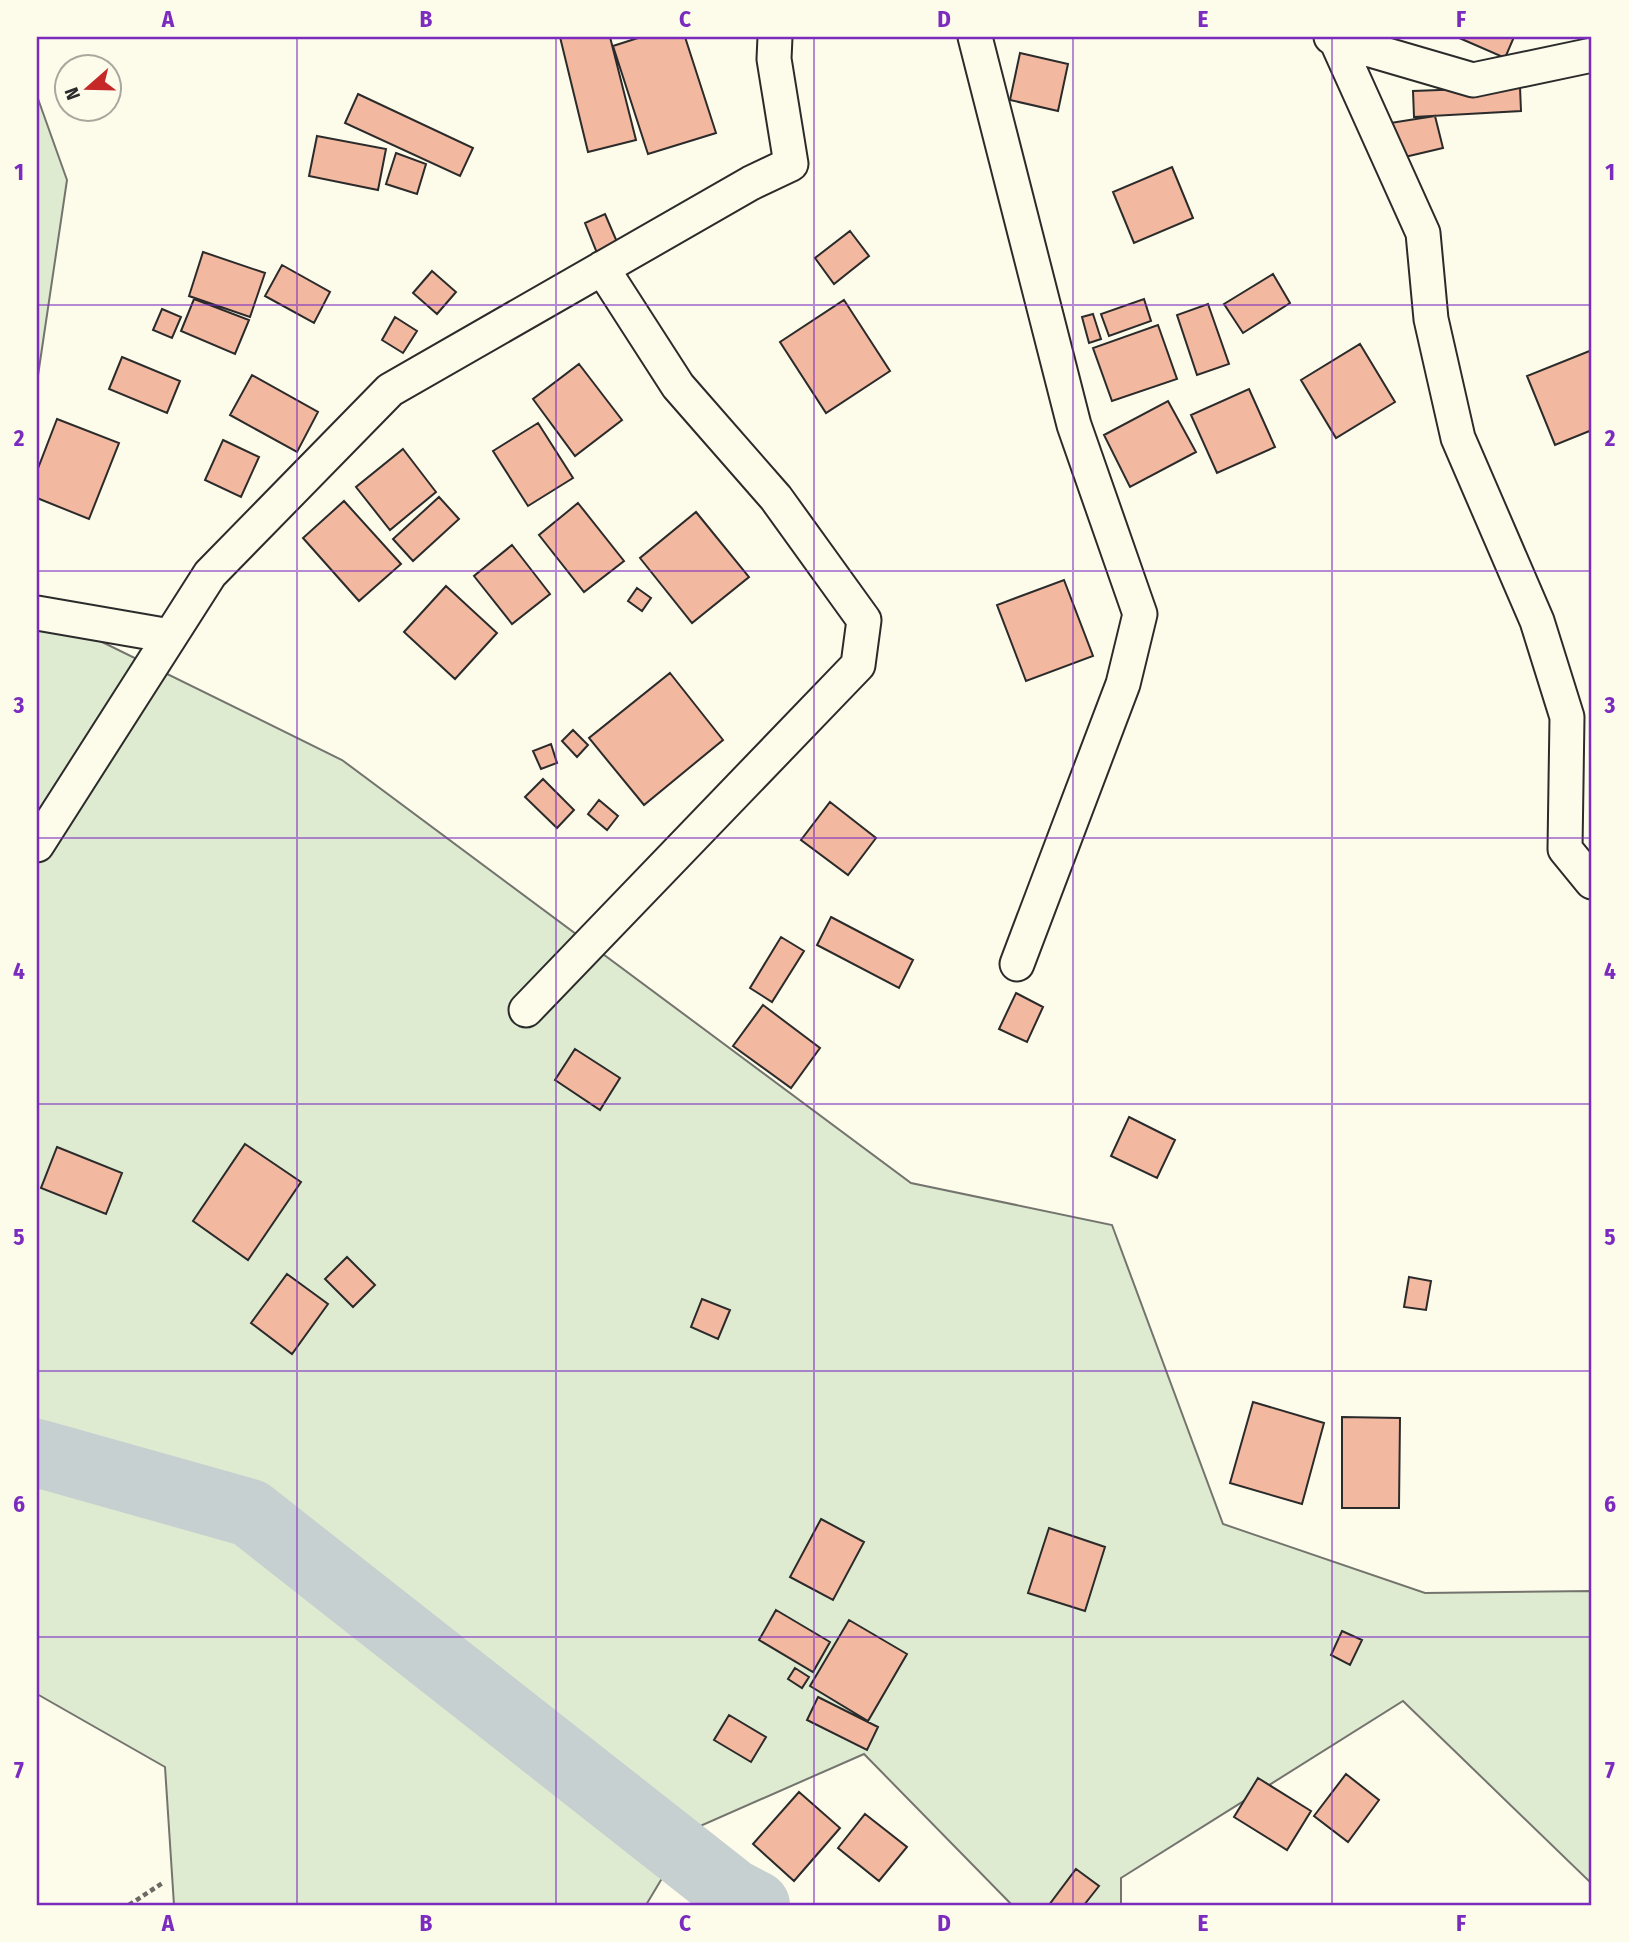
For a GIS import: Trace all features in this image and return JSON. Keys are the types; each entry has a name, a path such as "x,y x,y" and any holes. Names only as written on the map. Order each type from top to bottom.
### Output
{"street":[{"path":"37,845 210,574 390,390 751,183 791,164 774,59 775,37"},
{"path":"975,37 1074,425 1140,614 1123,684 1017,964"},
{"path":"1334,38 1473,80 1592,55"},
{"path":"1334,38 1423,233 1431,319 1458,438 1537,621 1567,717 1565,849 1592,882"},
{"path":"526,1010 858,665 864,620 776,498 678,386 602,268"},
{"path":"37,613 170,636"}],"path":[{"path":"130,1905 164,1882"}],"green space":[{"path":"37,96 67,180 37,382"},
{"path":"37,610 342,760 911,1183 1112,1225 1223,1524 1425,1593 1592,1591 1592,1884 1403,1701 1121,1878 1121,1905 1012,1905 864,1754 691,1830 646,1905 174,1905 165,1767 37,1694"}],"building":[{"path":"560,37 610,37 636,140 588,152"},
{"path":"641,37 685,37 716,133 648,154 613,46"},
{"path":"1457,37 1514,37 1505,58"},
{"path":"1020,53 1068,64 1058,111 1010,100"},
{"path":"1520,87 1521,111 1414,117 1413,91"},
{"path":"358,94 473,148 460,176 345,123"},
{"path":"1435,116 1443,148 1392,160 1384,124"},
{"path":"317,136 386,149 378,190 309,176"},
{"path":"396,153 426,164 417,194 386,184"},
{"path":"1172,167 1193,218 1134,243 1113,192"},
{"path":"605,214 620,249 599,258 585,223"},
{"path":"850,231 869,256 834,284 815,258"},
{"path":"203,252 265,273 250,317 189,296"},
{"path":"282,265 330,292 314,323 265,296"},
{"path":"432,271 456,292 437,314 413,293"},
{"path":"1273,274 1290,303 1243,333 1224,304"},
{"path":"194,299 249,320 235,354 181,331"},
{"path":"1144,299 1151,321 1109,336 1101,314"},
{"path":"844,300 890,371 826,413 780,342"},
{"path":"1208,304 1229,364 1197,375 1177,315"},
{"path":"162,309 181,317 172,338 153,330"},
{"path":"1093,314 1101,339 1089,343 1082,317"},
{"path":"395,317 417,331 403,353 382,340"},
{"path":"1158,325 1177,379 1112,401 1093,348"},
{"path":"1360,344 1395,402 1336,438 1301,380"},
{"path":"1592,350 1592,430 1555,445 1527,376"},
{"path":"122,357 180,381 167,413 109,389"},
{"path":"579,364 622,420 575,456 533,399"},
{"path":"252,375 318,412 297,452 230,415"},
{"path":"1249,389 1275,447 1217,473 1191,415"},
{"path":"1168,401 1196,452 1130,487 1104,435"},
{"path":"57,419 119,443 89,519 37,498 37,471"},
{"path":"538,423 573,478 528,506 493,451"},
{"path":"223,440 259,457 241,497 205,480"},
{"path":"403,449 436,492 390,530 356,487"},
{"path":"439,497 459,519 413,561 393,539"},
{"path":"344,501 401,564 359,601 303,538"},
{"path":"578,503 624,561 584,592 539,535"},
{"path":"696,512 749,577 692,623 640,558"},
{"path":"512,545 550,594 512,624 474,576"},
{"path":"1064,580 1093,656 1026,681 997,605"},
{"path":"446,586 497,633 455,679 404,632"},
{"path":"637,588 651,598 642,611 628,601"},
{"path":"670,673 723,740 644,805 589,738"},
{"path":"573,730 588,745 577,757 562,741"},
{"path":"551,744 557,763 541,769 533,751"},
{"path":"543,779 574,810 557,828 525,797"},
{"path":"599,800 618,816 607,830 588,814"},
{"path":"830,802 876,838 848,875 801,840"},
{"path":"831,917 913,960 899,988 817,945"},
{"path":"781,937 804,951 772,1002 750,988"},
{"path":"1016,993 1043,1007 1027,1042 999,1029"},
{"path":"763,1005 820,1048 791,1088 733,1046"},
{"path":"575,1049 620,1078 600,1110 555,1080"},
{"path":"1129,1117 1175,1140 1157,1178 1111,1156"},
{"path":"245,1144 301,1182 248,1260 193,1221"},
{"path":"57,1147 122,1173 106,1214 41,1188"},
{"path":"347,1257 375,1285 353,1307 325,1279"},
{"path":"287,1274 328,1304 292,1354 251,1323"},
{"path":"1409,1277 1431,1281 1426,1310 1404,1307"},
{"path":"702,1299 730,1310 718,1339 691,1327"},
{"path":"1253,1402 1324,1423 1302,1504 1230,1483"},
{"path":"1342,1417 1400,1418 1399,1508 1342,1508"},
{"path":"821,1519 864,1542 833,1600 790,1577"},
{"path":"1049,1528 1105,1547 1085,1611 1028,1593"},
{"path":"776,1610 830,1642 813,1672 759,1640"},
{"path":"849,1620 907,1654 868,1721 810,1686"},
{"path":"1342,1631 1362,1640 1350,1665 1331,1655"},
{"path":"795,1668 809,1677 802,1688 788,1679"},
{"path":"818,1697 878,1727 867,1750 807,1720"},
{"path":"729,1715 766,1737 751,1762 714,1740"},
{"path":"1346,1774 1379,1800 1348,1842 1314,1816"},
{"path":"1258,1778 1311,1811 1287,1850 1234,1817"},
{"path":"799,1792 840,1828 794,1881 753,1844"},
{"path":"865,1814 907,1847 879,1881 838,1848"},
{"path":"1076,1869 1099,1886 1084,1905 1049,1905"}],"waterway":[{"path":"37,1453 250,1513 733,1893 756,1905"}]}
